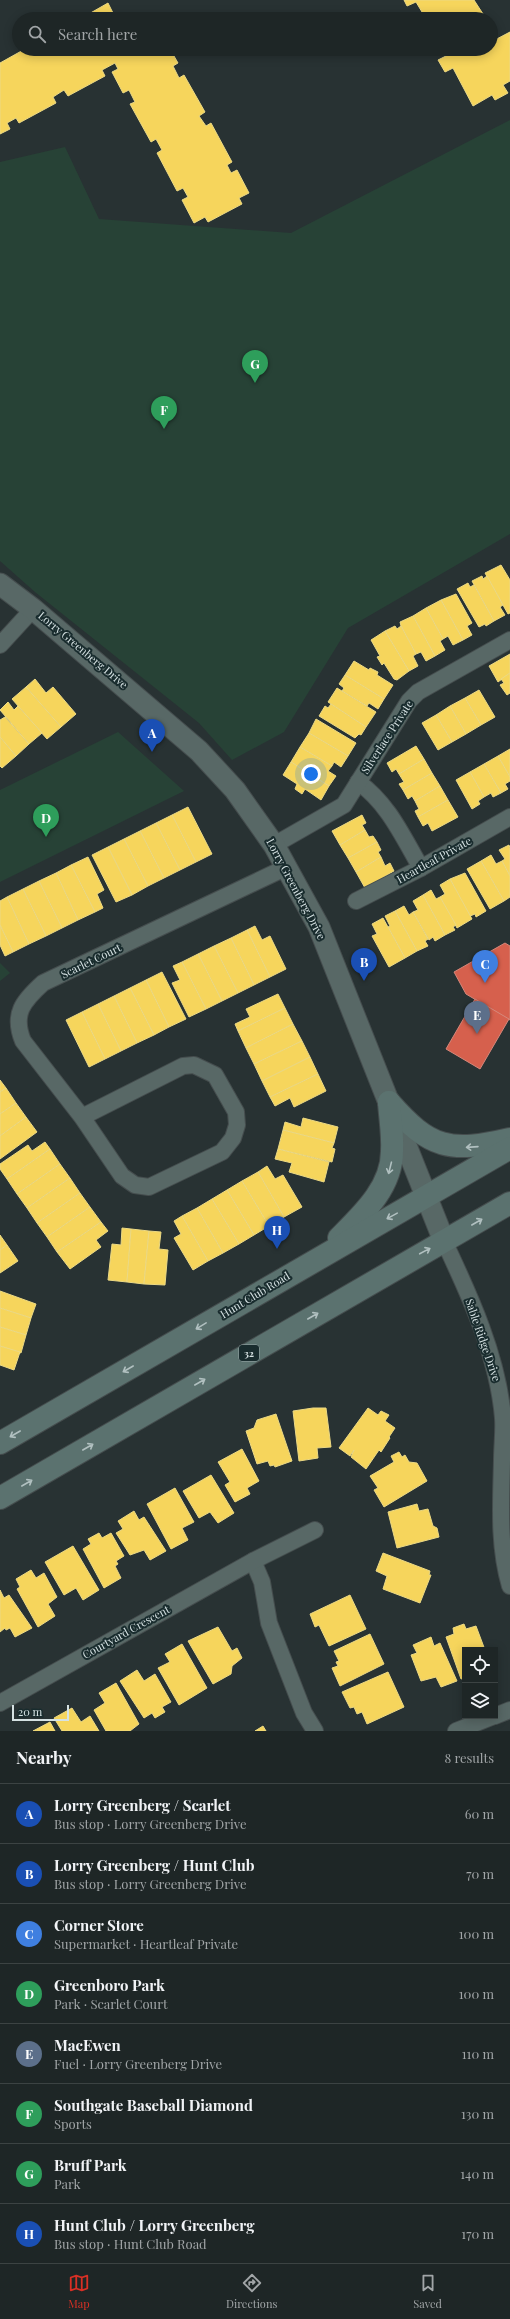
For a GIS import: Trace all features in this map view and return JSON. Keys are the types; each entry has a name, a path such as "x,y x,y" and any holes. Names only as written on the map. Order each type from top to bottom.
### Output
{"main road":[{"path":"390,1102 418,1132 439,1143 465,1147 481,1146 510,1139"},
{"path":"318,1257 346,1231 384,1186 391,1164 392,1151 390,1102"},
{"name":"Hunt Club Road","path":"0,1443 318,1257 510,1148"},
{"name":"32","path":"0,1498 510,1203"}],"street":[{"name":"Lorry Greenberg Drive","path":"0,584 33,608 199,751 235,790 274,845 318,927 390,1102 444,1241"},
{"path":"0,645 33,608"},
{"name":"Silverlace Private","path":"274,845 344,805 409,701 418,692 510,640"},
{"path":"358,782 372,792 383,803 421,868"},
{"name":"Heartleaf Private","path":"356,901 421,868 510,817"},
{"name":"Scarlet Court","path":"82,1117 183,1066 194,1065 215,1074 236,1112 237,1125 233,1138 222,1152 149,1187 135,1185 122,1176 82,1117 23,1041 17,1027 20,1010 31,994 43,983 286,867"},
{"name":"Sable Ridge Drive","path":"444,1241 480,1325 496,1374 503,1418 500,1503 503,1561 510,1586"},
{"name":"Courtyard Crescent","path":"0,1703 253,1561 314,1530"},
{"path":"253,1561 262,1582 269,1623 304,1713 315,1731"},
{"path":"498,1714 510,1710"},
{"path":"456,1731 486,1719"}],"green space":[{"path":"510,120 510,534 348,628 284,732 232,760 199,723 35,592 0,561 0,162 65,147 99,219 291,233"},
{"path":"118,732 184,791 0,882 0,790"},
{"path":"0,963 10,973 0,981"}],"building: Homes":[{"path":"404,0 474,0 482,12 422,12 416,2 407,6"},
{"path":"108,3 112,12 92,12"},
{"path":"510,32 510,81 503,85 508,93 495,100 492,95 473,106 453,68 445,72 438,60 446,56 498,56 498,38"},
{"path":"12,56 174,56 178,63 173,66 179,78 184,75 205,112 199,116 206,126 211,123 232,162 227,165 231,173 237,170 249,193 239,198 242,204 208,222 205,217 194,223 182,200 188,197 183,188 177,191 157,153 162,150 156,139 151,142 130,104 135,102 129,90 123,93 112,72 118,69 115,63 102,70 105,76 68,96 64,90 53,97 56,103 19,123 16,118 7,123 10,129 0,134 0,63"},
{"path":"501,565 510,580 510,613 508,614 485,573"},
{"path":"482,576 483,579 487,576 503,605 500,607 505,615 494,621 472,581"},
{"path":"468,583 470,587 474,585 494,621 486,626 485,624 479,627 457,589"},
{"path":"456,594 472,623 467,626 472,635 463,640 441,600"},
{"path":"441,600 463,640 453,645 448,636 443,639 426,608"},
{"path":"426,608 443,639 440,641 445,650 435,656 413,616"},
{"path":"413,616 435,656 426,661 421,652 416,654 401,626 400,622"},
{"path":"395,626 397,629 401,626 416,654 413,656 418,666 409,671 385,631"},
{"path":"385,631 409,671 397,680 394,679 384,663 382,665 377,657 380,656 371,640"},
{"path":"510,654 510,673 498,682 489,666"},
{"path":"354,661 369,670 370,668 378,672 377,675 393,685 384,699 345,675"},
{"path":"510,673 510,693 507,695 500,685 504,683 501,679"},
{"path":"345,675 384,699 378,709 369,703 367,706 342,691 344,688 339,684"},
{"path":"35,679 46,693 53,687 76,714 61,727 26,687"},
{"path":"26,687 61,727 47,739 12,699"},
{"path":"337,688 376,712 366,727 328,702"},
{"path":"479,690 495,717 481,725 465,698"},
{"path":"465,698 481,725 466,734 450,706"},
{"path":"8,702 14,710 18,706 42,733 29,744 0,710"},
{"path":"331,704 366,727 361,735 359,734 355,738 319,716 325,706 328,708"},
{"path":"450,706 466,734 452,742 436,715"},
{"path":"436,715 452,742 438,750 422,723"},
{"path":"5,717 29,744 16,756 0,737 0,720"},
{"path":"316,719 356,743 348,756 309,733"},
{"path":"309,733 348,756 341,767 334,762 332,766 300,747"},
{"path":"0,737 16,756 2,768 0,766"},
{"path":"416,746 424,759 399,774 396,769 392,772 387,763"},
{"path":"300,747 332,766 328,771 336,776 329,786 291,762"},
{"path":"510,749 510,777 498,756"},
{"path":"498,756 510,777 510,781 505,784 508,789 501,793 484,764"},
{"path":"424,759 432,773 403,790 399,784 404,782 399,774"},
{"path":"291,762 329,786 321,800 305,789 302,794 295,789 297,784 283,775"},
{"path":"484,764 501,793 493,797 491,793 484,797 470,772"},
{"path":"470,772 484,797 478,801 480,804 472,809 456,780"},
{"path":"432,773 440,786 415,801 412,796 408,799 403,790"},
{"path":"440,786 448,800 418,817 415,811 419,809 415,801"},
{"path":"448,800 458,817 432,831 428,823 423,826 418,817"},
{"path":"188,807 212,854 196,862 172,815"},
{"path":"172,815 196,862 180,870 156,823"},
{"path":"362,815 366,823 362,825 365,830 340,845 332,831"},
{"path":"156,823 180,870 164,878 140,831"},
{"path":"365,830 369,837 373,836 377,842 348,858 340,845"},
{"path":"140,831 164,878 148,886 124,839"},
{"path":"124,839 148,886 132,895 108,847"},
{"path":"377,842 381,850 378,852 381,857 356,872 348,858"},
{"path":"509,845 510,876 502,861 505,859 499,850"},
{"path":"108,847 132,895 116,902 92,855"},
{"path":"491,855 496,864 502,861 510,876 510,897 504,901 481,861"},
{"path":"88,857 104,890 97,894 103,908 95,912 71,865"},
{"path":"381,857 385,866 390,863 394,871 365,888 356,872"},
{"path":"481,861 504,901 490,909 467,869"},
{"path":"71,865 95,912 78,920 56,873"},
{"path":"56,873 78,920 62,928 39,881"},
{"path":"465,873 486,911 476,917 475,914 470,916 450,879"},
{"path":"450,879 472,919 457,928 440,897 445,894 440,885"},
{"path":"39,881 62,928 46,936 23,889"},
{"path":"23,889 46,936 29,944 7,897"},
{"path":"431,890 436,899 440,897 456,925 453,927 455,930 445,935 423,895"},
{"path":"423,895 445,935 435,941 433,937 429,940 413,912 418,910 413,901"},
{"path":"7,897 29,944 13,952 0,925 0,901"},
{"path":"404,906 409,915 413,912 428,939 425,941 428,946 417,951 395,911"},
{"path":"395,911 417,951 405,958 388,927 390,926 385,916"},
{"path":"383,918 405,958 389,967 372,936 377,934 372,924"},
{"path":"0,925 13,952 5,956 0,945"},
{"path":"255,926 262,940 270,936 286,969 270,977 247,930"},
{"path":"247,930 270,977 254,985 231,938"},
{"path":"231,938 254,985 238,993 214,946"},
{"path":"214,946 238,993 222,1001 198,954"},
{"path":"198,954 222,1001 206,1009 182,962"},
{"path":"182,962 206,1009 189,1017 172,983 180,980 173,966"},
{"path":"162,972 186,1019 169,1027 146,980"},
{"path":"146,980 169,1027 154,1035 130,988"},
{"path":"130,988 154,1035 137,1043 114,996"},
{"path":"278,994 285,1008 238,1031 235,1024 250,1017 246,1009"},
{"path":"114,996 137,1043 121,1051 98,1004"},
{"path":"98,1004 121,1051 105,1059 82,1012"},
{"path":"285,1008 293,1024 246,1048 238,1031"},
{"path":"82,1012 105,1059 89,1067 66,1020"},
{"path":"293,1024 302,1041 254,1064 246,1048"},
{"path":"302,1041 310,1057 262,1081 254,1064"},
{"path":"310,1057 318,1074 270,1097 262,1081"},
{"path":"318,1074 326,1091 294,1107 290,1098 275,1106 270,1097"},
{"path":"0,1080 6,1088 0,1092"},
{"path":"6,1088 16,1103 0,1114 0,1092"},
{"path":"16,1103 26,1117 0,1136 0,1114"},
{"path":"26,1117 37,1132 0,1159 0,1136"},
{"path":"303,1118 338,1127 334,1143 283,1130 285,1122 301,1127"},
{"path":"283,1130 334,1143 332,1148 335,1149 332,1162 278,1149"},
{"path":"45,1142 50,1149 7,1179 0,1169 0,1164 28,1145 32,1151"},
{"path":"50,1149 60,1164 17,1194 7,1179"},
{"path":"278,1149 329,1162 324,1182 289,1172 292,1163 275,1159"},
{"path":"60,1164 70,1178 27,1208 17,1194"},
{"path":"267,1166 275,1179 283,1175 302,1207 284,1217 258,1172"},
{"path":"258,1172 284,1217 269,1226 242,1181"},
{"path":"70,1178 80,1193 37,1223 27,1208"},
{"path":"242,1181 269,1226 254,1235 227,1190"},
{"path":"227,1190 254,1235 239,1244 212,1199"},
{"path":"80,1193 90,1207 47,1237 37,1223"},
{"path":"212,1199 239,1244 223,1253 197,1208"},
{"path":"90,1207 101,1222 57,1252 47,1237"},
{"path":"197,1208 223,1253 208,1261 182,1216"},
{"path":"182,1216 208,1261 193,1270 174,1238 181,1234 174,1221"},
{"path":"101,1222 108,1231 96,1240 101,1247 70,1269 57,1252"},
{"path":"122,1228 131,1229 127,1282 108,1280 112,1244 121,1245"},
{"path":"131,1229 149,1231 144,1284 127,1282"},
{"path":"149,1231 161,1232 159,1249 168,1250 165,1285 144,1284"},
{"path":"0,1235 7,1245 0,1250"},
{"path":"7,1245 18,1261 0,1273 0,1250"},
{"path":"0,1291 36,1304 31,1318 0,1308"},
{"path":"0,1308 31,1318 26,1335 0,1327"},
{"path":"0,1327 26,1335 21,1353 0,1346"},
{"path":"0,1346 20,1352 14,1370 0,1365"},
{"path":"326,1408 331,1447 317,1448 318,1458 299,1461 293,1411"},
{"path":"368,1408 378,1415 381,1411 389,1415 385,1421 395,1428 381,1452 379,1450 366,1469 351,1457 354,1450 350,1456 339,1448"},
{"path":"276,1414 292,1461 275,1467 274,1465 270,1466 268,1461 257,1464 246,1431 254,1428 257,1420"},
{"path":"242,1449 259,1481 247,1488 250,1494 235,1502 225,1485 230,1482 218,1462"},
{"path":"399,1452 402,1457 405,1455 409,1462 417,1463 427,1481 384,1507 374,1490 378,1488 370,1476 394,1462 391,1456"},
{"path":"211,1475 234,1513 218,1523 210,1512 199,1518 183,1491"},
{"path":"175,1488 194,1522 182,1528 188,1540 171,1549 147,1504"},
{"path":"417,1504 419,1511 428,1509 433,1526 437,1528 439,1537 397,1548 388,1512"},
{"path":"134,1511 139,1520 144,1517 166,1551 150,1560 144,1550 130,1555 116,1533 123,1529 118,1521"},
{"path":"99,1533 102,1538 111,1533 124,1556 116,1561 118,1564 115,1566 121,1578 104,1588 83,1549 91,1544 88,1539"},
{"path":"73,1546 99,1590 83,1600 76,1588 64,1595 45,1562"},
{"path":"383,1553 430,1571 429,1575 431,1575 420,1603 383,1589 387,1576 376,1571"},
{"path":"31,1570 36,1578 44,1573 57,1597 48,1604 55,1616 38,1627 17,1589 20,1587 16,1579"},
{"path":"0,1590 4,1598 9,1595 32,1628 15,1637 10,1628 6,1630 5,1628 0,1632"},
{"path":"350,1595 366,1629 329,1646 319,1625 315,1627 310,1614"},
{"path":"464,1624 466,1629 476,1626 484,1647 462,1647 461,1679 446,1637 454,1634 453,1628"},
{"path":"218,1627 232,1651 237,1648 242,1658 232,1666 231,1674 213,1684 188,1641"},
{"path":"370,1634 384,1664 340,1686 332,1668 338,1666 336,1662 339,1661 334,1651"},
{"path":"431,1637 434,1646 440,1643 457,1681 441,1687 436,1677 421,1681 411,1655 417,1653 413,1645"},
{"path":"182,1644 207,1688 179,1705 158,1668 170,1662 165,1654"},
{"path":"137,1670 144,1681 155,1674 171,1702 162,1707 165,1712 155,1718 152,1713 144,1718 120,1681"},
{"path":"388,1672 404,1707 367,1724 362,1712 357,1714 354,1707 350,1708 342,1692"},
{"path":"116,1683 139,1724 130,1731 106,1731 94,1710 105,1703 99,1693"},
{"path":"72,1708 81,1722 90,1716 99,1731 62,1731 54,1718"},
{"path":"50,1722 55,1731 33,1731"},
{"path":"263,1726 266,1731 255,1731"}],"building: Shops":[{"path":"505,943 510,946 510,1020 466,994 454,972"},
{"path":"475,999 509,1019 480,1069 446,1049"}],"place":[{"name":"Bruff Park","path":"255,383"},
{"name":"Southgate Baseball Diamond","path":"164,429"},
{"name":"Lorry Greenberg / Scarlet","path":"152,752"},
{"name":"Greenboro Park","path":"46,837"},
{"name":"Lorry Greenberg / Hunt Club","path":"364,981"},
{"name":"Corner Store","path":"485,983"},
{"name":"MacEwen","path":"477,1034"},
{"name":"Hunt Club / Lorry Greenberg","path":"277,1249"}]}
